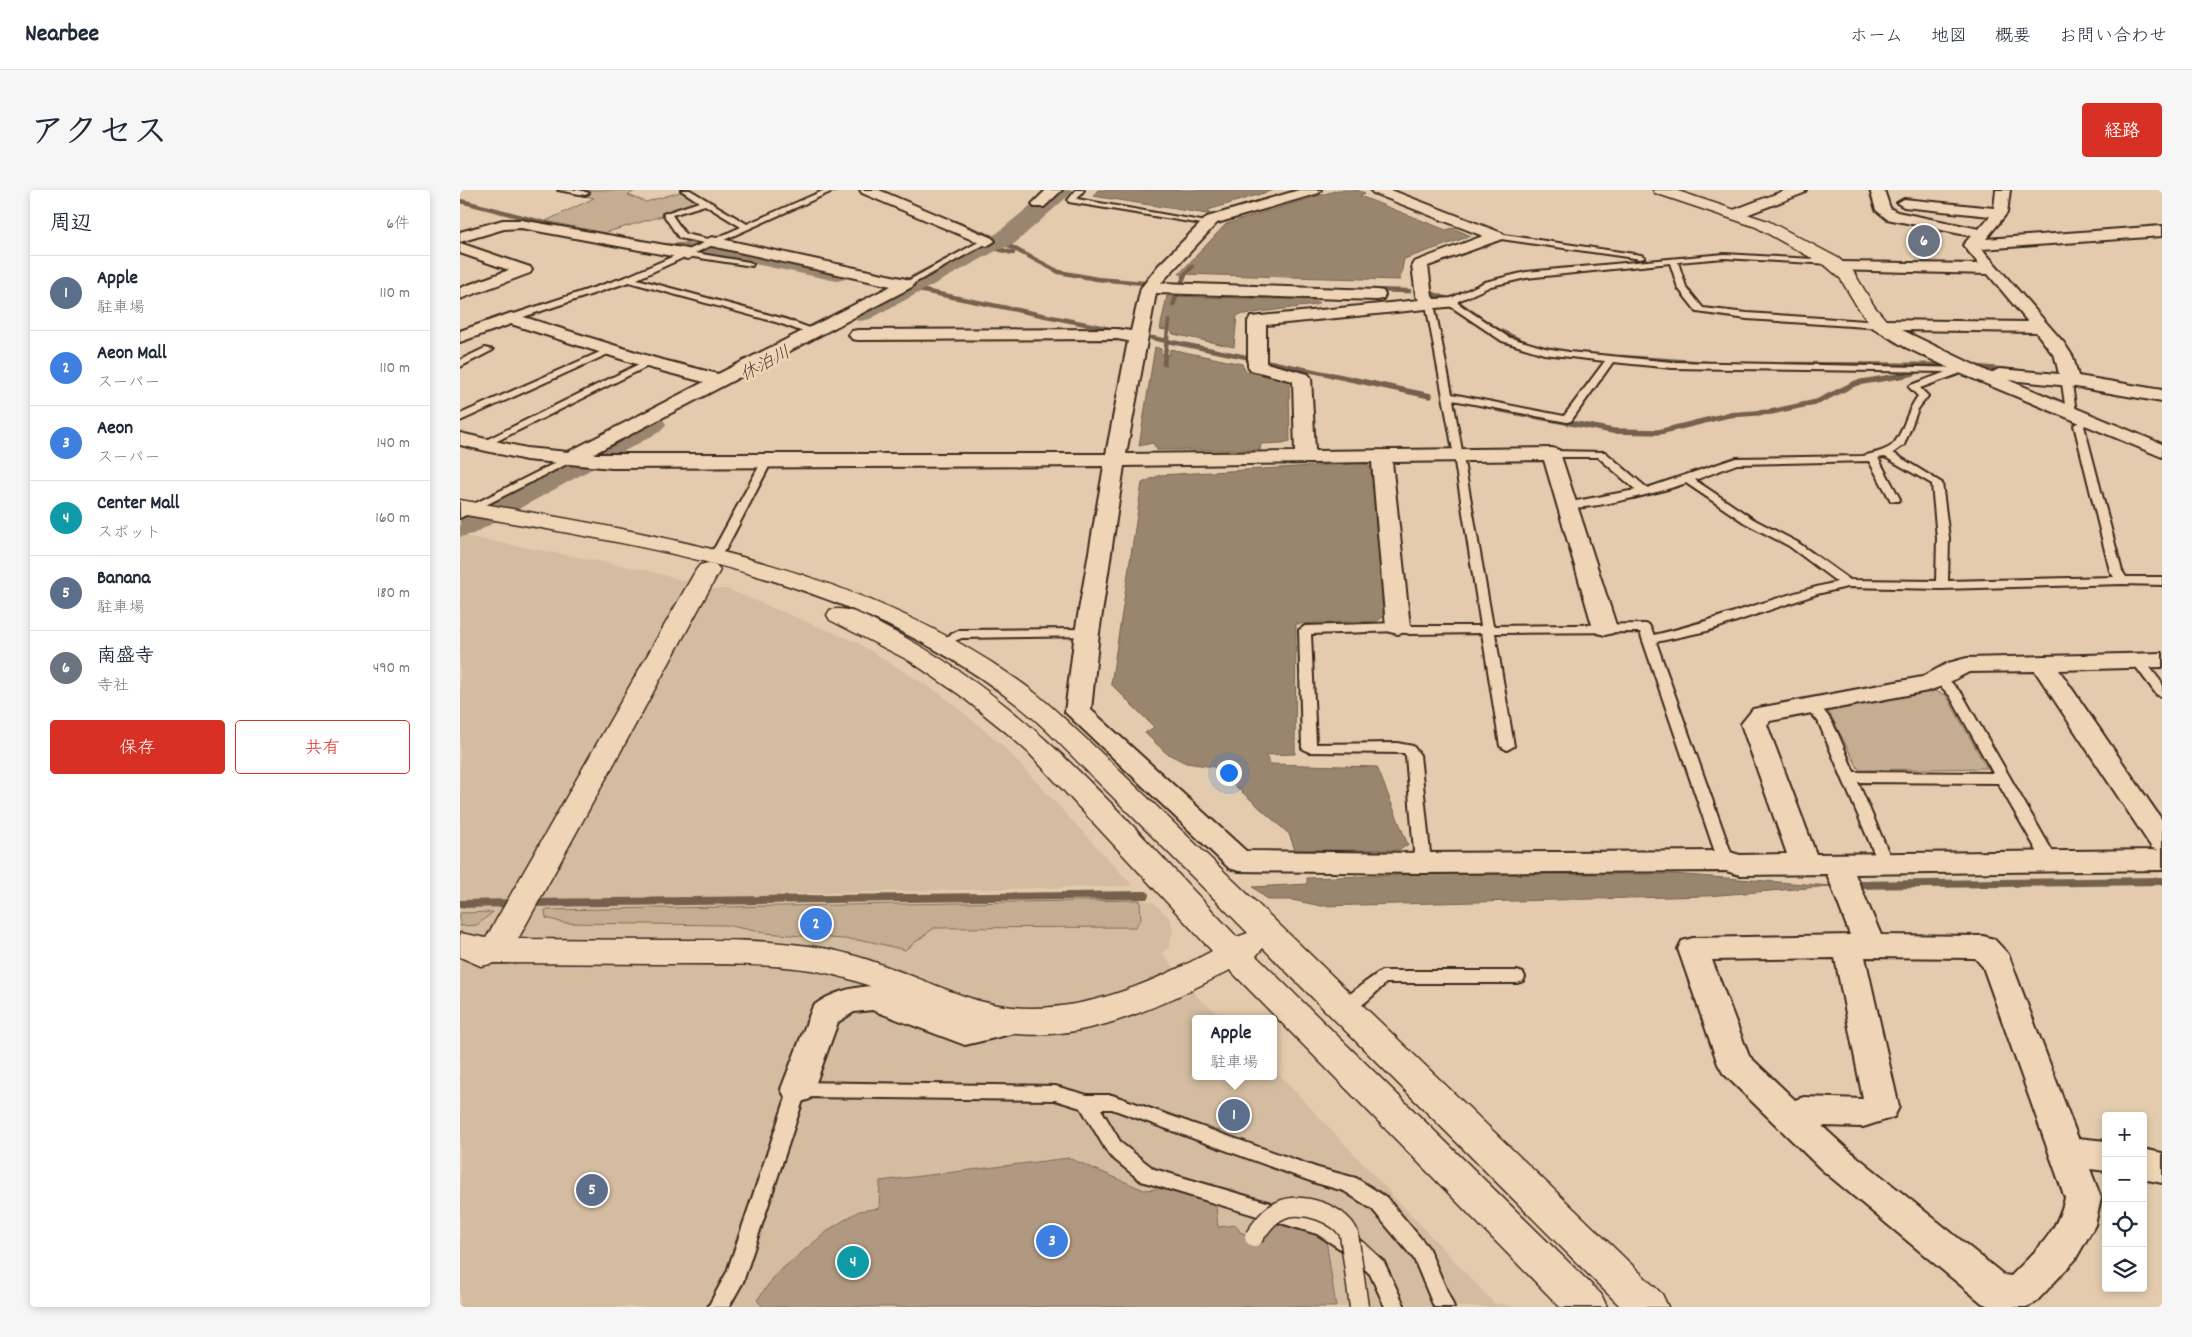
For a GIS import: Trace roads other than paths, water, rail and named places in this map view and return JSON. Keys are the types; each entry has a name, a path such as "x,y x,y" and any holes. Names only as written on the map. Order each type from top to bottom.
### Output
{"street":[{"path":"867,190 987,241"},
{"path":"1040,204 1055,190"},
{"path":"1078,712 1087,633 1115,460 1138,338 1150,288 1164,269 1208,223 1314,190"},
{"path":"1378,190 1497,236"},
{"path":"1660,190 1773,228 1835,264 1847,275 1868,308 1882,325 1918,346 2162,451"},
{"path":"1736,214 1799,190"},
{"path":"1971,245 1983,234 2000,213 2005,198 2003,190"},
{"path":"1983,234 1892,216 1883,210 1878,195 2000,213"},
{"path":"460,237 492,227 521,224 688,254"},
{"path":"1971,245 2162,232"},
{"path":"1427,300 1420,265 1423,262 1497,236"},
{"path":"712,242 906,284"},
{"path":"1971,245 1973,251 1993,269 2064,357 2070,380"},
{"path":"460,248 524,270 460,294"},
{"path":"1835,264 1993,269"},
{"path":"572,459 718,380 906,284"},
{"path":"1150,288 1450,302"},
{"path":"1305,458 1302,378 1257,366 1257,321 1427,300"},
{"path":"460,337 511,318 649,362 718,380"},
{"path":"1882,325 2041,327"},
{"path":"858,335 1117,334 1138,338"},
{"path":"1975,372 2070,380 2162,396"},
{"path":"460,439 526,454 596,461 1115,460 1552,454 1605,628"},
{"path":"1380,457 1384,466 1398,628"},
{"path":"474,515 711,563 823,588 864,604 942,642 990,672 1032,704 1052,723 1648,1307"},
{"path":"711,563 866,626 961,682 1013,723 1039,747 1234,954 1587,1307"},
{"path":"460,958 495,951 711,563"},
{"path":"1805,864 1754,724 1762,715 1928,683 1940,679 1957,667 2136,659 2162,660"},
{"path":"2042,663 2162,841"},
{"path":"1078,712 1239,861 1424,863 1726,861 1740,865 1805,864 1839,868 1884,863 2162,860"},
{"path":"1052,723 1078,712"},
{"path":"1790,1118 1804,1111 1864,1113 1882,1107 1852,964 1858,947 1854,904 1839,868"},
{"path":"460,945 495,951 738,953 828,961 867,973 984,1016 1020,1020 1076,1019 1109,1010 1171,986 1268,935"},
{"path":"1858,947 1982,947 1997,962 2083,1198 2076,1225 2062,1248 2022,1290 2009,1294 1995,1291 1833,1158 1735,1064 1693,949 1858,947"},
{"path":"798,1089 824,1015 834,1007 859,998 873,998 965,1032 1020,1020"},
{"path":"2067,1151 2102,1155"},
{"path":"2147,1165 2162,1168"}],"lane":[{"path":"562,190 585,193"},
{"path":"685,190 747,227"},
{"path":"511,318 629,279 688,254 811,196 831,190"},
{"path":"1080,190 1072,200 1208,223"},
{"path":"707,202 667,214 682,236 712,242"},
{"path":"1497,236 1661,261"},
{"path":"906,284 987,241"},
{"path":"688,254 749,264"},
{"path":"1450,302 1488,284 1526,275 1661,261 1733,256 1835,264"},
{"path":"1673,261 1682,288 1700,310 1747,316 1882,325"},
{"path":"629,279 782,321 812,332"},
{"path":"1427,300 1459,456 1507,746"},
{"path":"1450,302 1497,334 1516,343 1558,354 1672,365 1766,368 1952,368 1975,372"},
{"path":"460,364 488,350"},
{"path":"460,418 612,350"},
{"path":"1447,396 1567,419 1611,360"},
{"path":"483,444 649,362"},
{"path":"1568,505 1580,505 1645,492 1688,480 1736,461 1864,459 1886,453 1899,445 1913,409 1923,396 1914,387 1975,372"},
{"path":"2070,380 2067,383 2079,416 2079,426 2116,571 2122,580"},
{"path":"1886,453 1937,483 1943,538 1942,585"},
{"path":"1552,454 1601,454 1645,492"},
{"path":"1872,457 1895,499"},
{"path":"474,515 572,459"},
{"path":"711,563 767,461"},
{"path":"1688,480 1749,520 1793,544 1848,583"},
{"path":"1649,640 1703,628 1813,591 1848,583 1942,585 2122,580 2162,581"},
{"path":"1424,863 1413,755 1408,749 1397,747 1309,748 1305,630 1645,628 1726,861"},
{"path":"942,642 960,634 1087,633"},
{"path":"2136,659 2162,692"},
{"path":"1940,679 1955,694 2050,861"},
{"path":"1810,706 1824,718 1884,863"},
{"path":"1850,777 2002,778"},
{"path":"1343,1007 1361,997 1382,977 1517,977"},
{"path":"718,1307 736,1276 798,1089 827,1091 1055,1093 1087,1102 1112,1102 1287,1163 1316,1175 1349,1184 1379,1203 1421,1253 1444,1307"},
{"path":"1087,1102 1115,1149 1148,1174 1322,1227 1357,1248 1377,1268 1395,1307"},
{"path":"1248,1245 1268,1220 1284,1208 1316,1210 1339,1220 1346,1227 1350,1242 1359,1307"}],"waterway":[{"name":"休泊川","path":"860,313 987,246 1005,239 1063,190"},
{"path":"460,201 575,230"},
{"path":"944,218 990,236 1059,272 1097,279 1144,283"},
{"path":"662,246 695,245"},
{"path":"695,245 837,273"},
{"path":"987,246 1013,253"},
{"path":"1173,305 1185,274 1192,267"},
{"path":"909,288 1120,331"},
{"path":"1371,290 1409,291"},
{"path":"1433,294 1459,303 1494,328 1528,344"},
{"path":"1167,341 1169,321"},
{"path":"1152,338 1167,341"},
{"path":"1164,364 1167,341"},
{"path":"1167,341 1246,357"},
{"path":"1621,357 1707,363"},
{"path":"1270,362 1337,376"},
{"path":"1786,364 1952,365"},
{"path":"1901,376 1915,373 1922,366"},
{"path":"1969,366 2047,374"},
{"path":"1332,375 1430,396"},
{"path":"1897,376 1901,376"},
{"path":"1497,409 1613,431 1659,432 1728,415 1771,412 1817,402 1856,383 1901,376"},
{"name":"休泊川","path":"460,526 650,424"},
{"path":"1852,885 2162,881"},
{"path":"530,903 1145,895"},
{"path":"460,904 516,903"}],"place":[{"name":"南盛寺","path":"1924,241"},
{"name":"Aeon Mall","path":"816,924"},
{"name":"Apple","path":"1234,1115"},
{"name":"Banana","path":"592,1190"},
{"name":"Aeon","path":"1052,1241"},
{"name":"Center Mall","path":"853,1262"}]}
